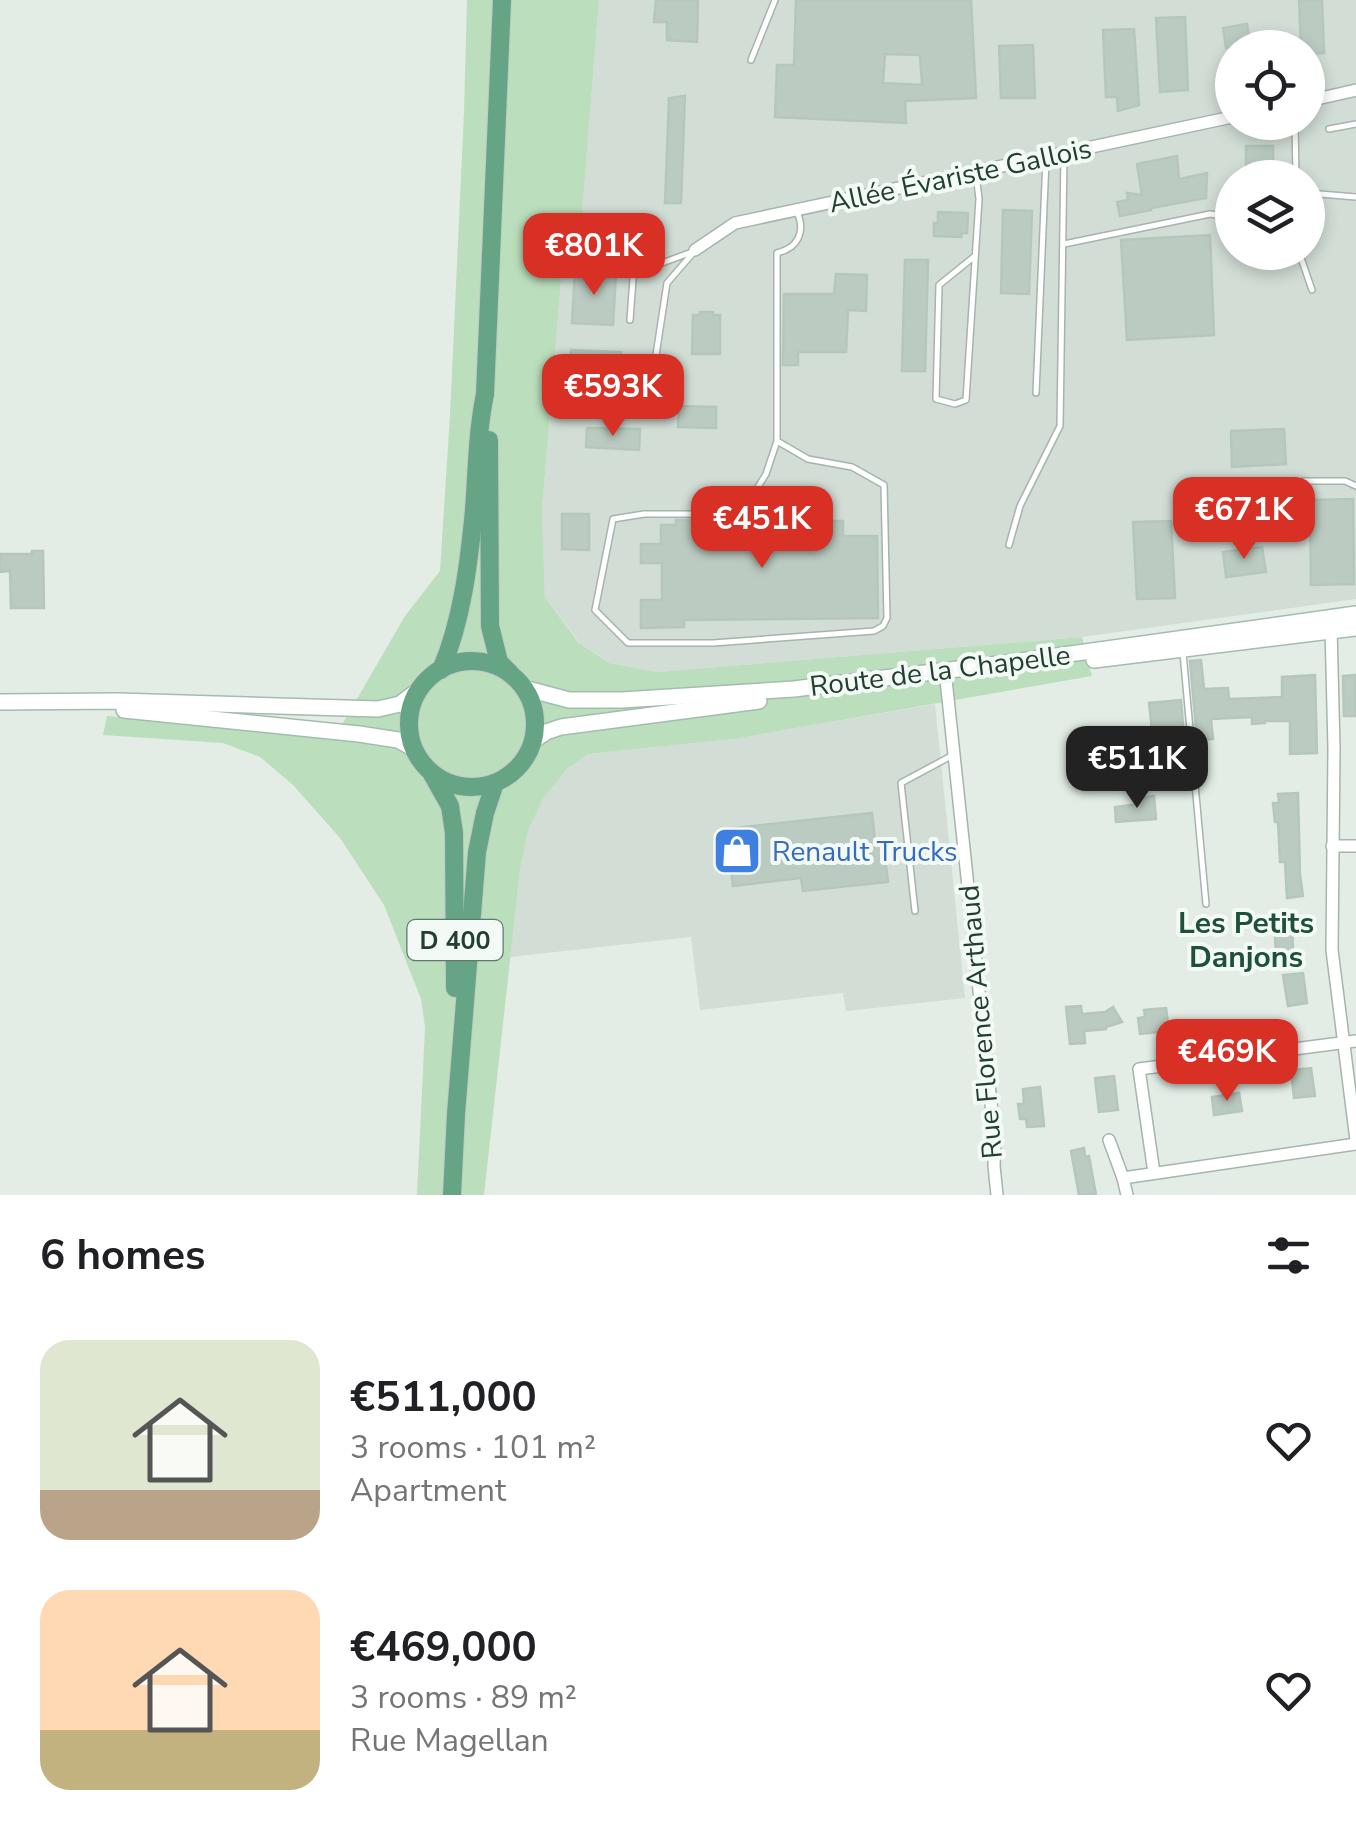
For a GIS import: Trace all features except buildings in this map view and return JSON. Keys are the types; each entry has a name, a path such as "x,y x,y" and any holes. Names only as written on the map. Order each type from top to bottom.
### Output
{"main road":[{"path":"441,670 454,632 467,566 485,394 502,0"},
{"path":"420,688 409,728 414,748 430,771 461,786 478,787 512,773 525,759 536,722 532,705 500,662 490,626 489,420 485,394"},
{"name":"Route de la Chapelle","path":"517,681 569,700 794,689 1183,648 1331,624 1356,614"},
{"name":"Route de la Chapelle","path":"533,741 546,732 583,723 1331,624 1356,628"},
{"path":"0,702 194,702 378,709 400,704 441,670 458,663 495,665 517,681"},
{"path":"45,701 359,734 398,740 414,748"},
{"name":"D 400","path":"430,771 450,806 454,833 456,1114"},
{"name":"D 400","path":"452,1195 477,852 494,783"}],"street":[{"path":"1325,97 1356,90"},
{"name":"Allée Évariste Gallois","path":"695,250 735,223 1215,121"},
{"path":"1122,1178 1356,1142 1350,1042 1332,950 1331,624"},
{"name":"Rue Florence Arthaud","path":"946,674 995,1141 997,1195"},
{"path":"1332,846 1356,846"},
{"path":"1154,1172 1140,1069 1350,1042"},
{"path":"1108,1140 1127,1195"}],"lane":[{"path":"751,60 775,0"},
{"path":"1328,129 1356,124"},
{"path":"1010,545 1020,506 1060,426 1064,154"},
{"path":"1036,393 1046,157"},
{"path":"975,256 938,285 936,399 955,404 966,400 979,199 976,171"},
{"path":"1325,194 1356,197"},
{"path":"777,441 808,458 852,467 884,485 887,618 882,626 874,630 712,643 628,643 595,610 614,519 644,514 726,514 745,508 766,474 777,441 777,253 789,250 801,235 796,210"},
{"path":"1064,244 1215,215"},
{"path":"578,265 654,266 695,250"},
{"path":"656,355 667,282 695,250"},
{"path":"630,320 634,265"},
{"path":"1306,270 1312,290"},
{"path":"1303,481 1345,481 1356,486"},
{"path":"1183,648 1206,904"},
{"path":"916,911 901,782 954,755"}],"shaded area":[{"path":"599,0 1356,0 1356,599 1082,637 657,672 609,663 579,642 545,597 542,509 563,256 580,240"},
{"name":"Renault Trucks","path":"935,704 965,998 846,1011 843,993 700,1010 691,937 510,957 528,831 543,799 567,769 588,754 734,739"}],"green space":[{"path":"467,0 599,0 580,240 563,256 542,509 545,597 578,642 609,663 657,672 1082,637 1092,676 734,739 588,754 567,769 543,799 528,831 520,870 484,1195 417,1195 425,1027 421,999 384,905 340,838 293,785 260,757 223,743 103,735 107,716 336,735 405,616 440,571"}],"place":[{"name":"Renault Trucks","path":"737,851"}],"district":[{"name":"Les Petits Danjons","path":"1246,940"}]}
